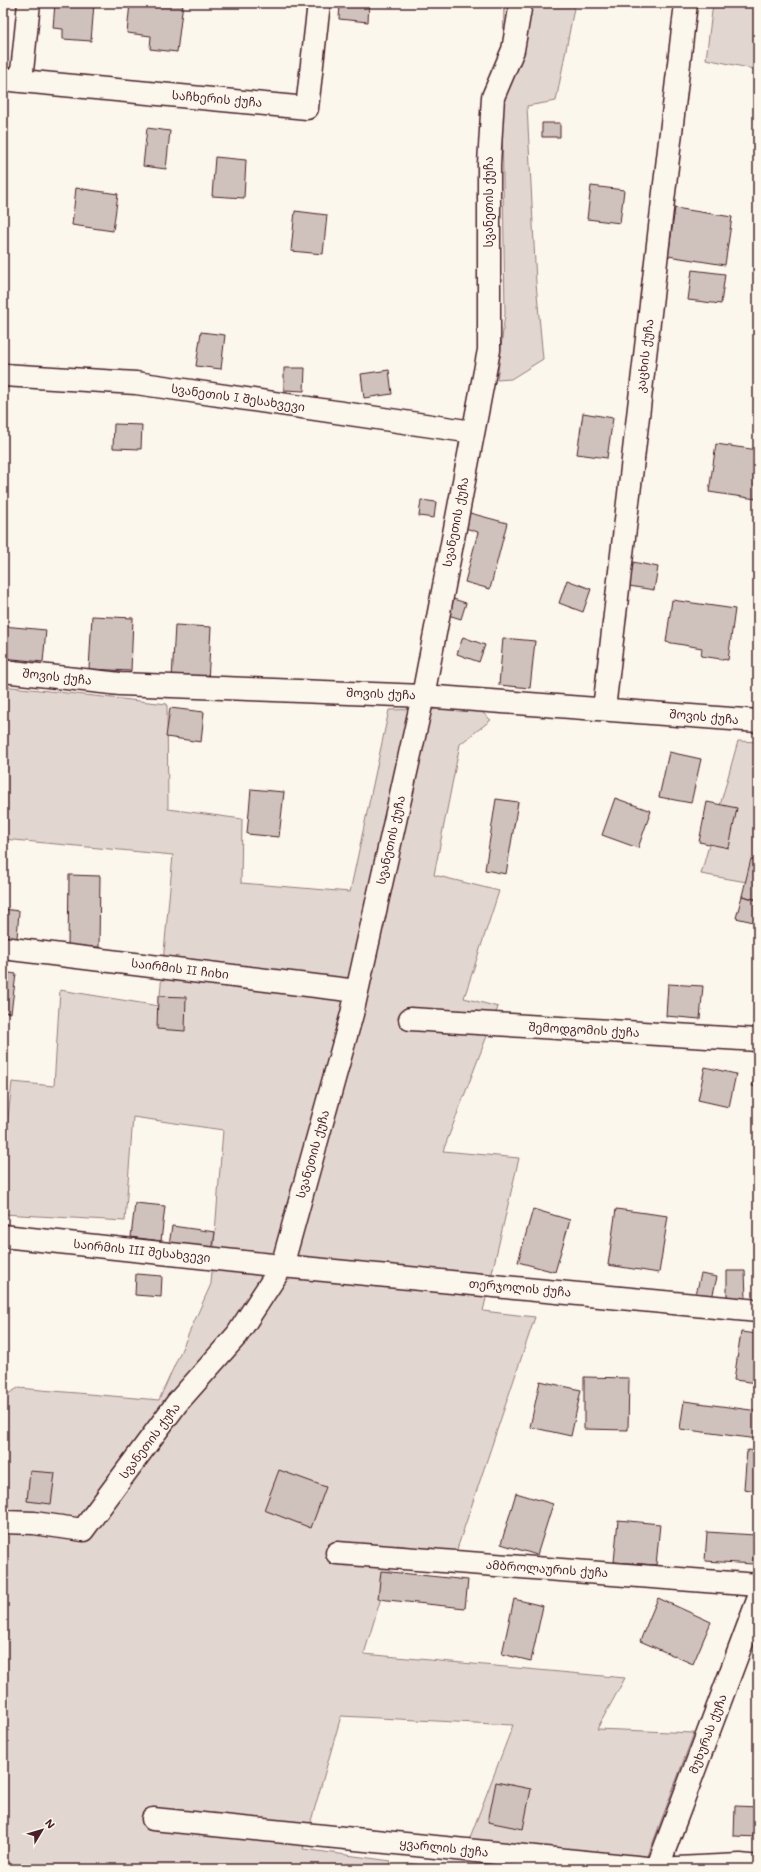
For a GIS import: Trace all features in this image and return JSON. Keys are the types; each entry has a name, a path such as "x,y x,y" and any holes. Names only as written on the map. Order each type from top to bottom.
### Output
{"street":[{"path":"12,80 29,3"},
{"name":"საჩხერის ქუჩა","path":"12,80 307,108 319,3"},
{"name":"სვანეთის ქუჩა","path":"3,1522 34,1523 83,1530 178,1403 238,1335 282,1266 357,991 423,696 489,350 489,164 493,97 513,50 521,3"},
{"name":"კაცხის ქუჩა","path":"604,709 686,3"},
{"name":"სვანეთის I შესახვევი","path":"3,375 136,383 473,432"},
{"name":"შოვის ქუჩა","path":"3,671 120,684 423,696 758,721"},
{"name":"საირმის II ჩიხი","path":"3,948 357,991"},
{"name":"შემოდგომის ქუჩა","path":"410,1019 758,1040"},
{"name":"საირმის III შესახვევი","path":"3,1236 282,1266"},
{"name":"თერჯოლის ქუჩა","path":"282,1266 758,1311"},
{"name":"ამბროლაურის ქუჩა","path":"336,1553 758,1585"},
{"name":"მუხურას ქუჩა","path":"657,1869 758,1600"},
{"name":"ყვარლის ქუჩა","path":"153,1819 657,1869 740,1865 758,1867"}],"shaded area":[{"path":"504,3 575,3 556,101 527,106 536,283 543,359 511,379 497,380 505,314 502,113"},
{"path":"713,3 758,3 758,70 706,59"},
{"path":"3,686 167,704 168,809 242,819 241,883 350,892 389,710 477,708 491,720 460,744 434,875 499,891 464,998 498,1007 443,1151 519,1158 483,1311 535,1317 455,1555 397,1545 364,1654 625,1678 597,1729 694,1733 643,1869 534,1869 461,1861 513,1725 341,1716 303,1849 391,1861 389,1869 3,1869 3,1397 18,1388 159,1400 211,1284 223,1130 133,1117 125,1221 3,1214 3,1164 12,1082 54,1086 60,990 159,1006 173,855 3,839"},
{"path":"738,741 758,742 758,884 701,874"},
{"path":"409,1863 445,1869 407,1869"}],"building":[{"path":"55,3 94,4 91,41 63,39 63,29 53,28"},
{"path":"130,3 183,3 177,52 150,49 151,36 127,33"},
{"path":"340,3 369,3 368,22 339,19"},
{"path":"542,123 560,123 560,137 542,137"},
{"path":"147,128 170,131 166,169 143,166"},
{"path":"215,157 246,160 244,198 212,196"},
{"path":"591,186 624,190 620,223 587,219"},
{"path":"76,188 118,194 113,231 72,225"},
{"path":"675,208 732,217 725,265 668,256"},
{"path":"295,211 327,215 323,254 291,251"},
{"path":"692,270 725,274 721,304 688,300"},
{"path":"201,332 225,335 221,369 196,366"},
{"path":"284,368 305,368 304,391 284,390"},
{"path":"389,370 392,394 364,398 361,374"},
{"path":"583,413 613,418 607,458 577,454"},
{"path":"114,424 142,425 141,449 113,448"},
{"path":"716,444 758,450 758,487 756,499 709,492"},
{"path":"421,500 436,502 434,518 419,516"},
{"path":"466,512 507,523 490,589 465,582 478,532 462,527"},
{"path":"633,562 658,567 654,590 629,586"},
{"path":"567,580 591,589 583,612 559,603"},
{"path":"450,598 466,603 461,619 445,614"},
{"path":"672,600 735,609 728,660 701,656 702,648 666,642"},
{"path":"92,616 133,618 131,671 89,669"},
{"path":"175,625 211,627 208,682 172,679"},
{"path":"3,626 46,630 43,662 3,658"},
{"path":"463,637 485,645 479,662 457,654"},
{"path":"503,638 535,641 530,688 499,685"},
{"path":"170,708 204,712 201,742 166,737"},
{"path":"669,752 701,759 691,803 659,797"},
{"path":"251,789 284,792 279,837 247,834"},
{"path":"615,798 651,811 638,848 602,835"},
{"path":"496,799 518,802 506,874 485,870"},
{"path":"707,802 737,808 729,848 699,842"},
{"path":"751,859 758,861 758,900 742,896"},
{"path":"69,875 100,876 99,947 68,946"},
{"path":"742,896 758,900 758,923 736,918"},
{"path":"3,909 19,911 17,938 3,937"},
{"path":"3,972 16,974 11,1013 3,1012"},
{"path":"668,984 703,986 700,1019 666,1016"},
{"path":"158,996 186,997 185,1031 157,1029"},
{"path":"705,1067 736,1074 729,1107 698,1100"},
{"path":"758,1068 758,1088 752,1086"},
{"path":"135,1203 165,1206 161,1241 131,1237"},
{"path":"533,1209 570,1220 555,1272 518,1262"},
{"path":"616,1209 668,1216 659,1273 608,1265"},
{"path":"172,1226 215,1232 212,1252 169,1245"},
{"path":"727,1271 745,1271 746,1299 727,1299"},
{"path":"136,1274 162,1276 161,1297 135,1295"},
{"path":"701,1274 717,1277 712,1298 696,1294"},
{"path":"741,1332 758,1334 758,1383 734,1380"},
{"path":"584,1377 629,1378 628,1430 584,1429"},
{"path":"540,1381 581,1390 571,1436 530,1427"},
{"path":"684,1401 758,1411 758,1439 680,1429"},
{"path":"747,1450 758,1451 758,1491 744,1489"},
{"path":"279,1470 326,1487 311,1528 264,1510"},
{"path":"30,1471 55,1473 51,1504 27,1501"},
{"path":"516,1493 553,1504 537,1555 501,1544"},
{"path":"618,1520 660,1524 656,1565 614,1562"},
{"path":"707,1532 755,1535 753,1564 705,1561"},
{"path":"381,1571 468,1580 465,1608 378,1599"},
{"path":"658,1598 711,1622 693,1664 640,1641"},
{"path":"514,1599 543,1606 531,1661 502,1654"},
{"path":"496,1782 531,1789 523,1829 488,1822"},
{"path":"735,1806 758,1807 758,1837 734,1836"}]}
